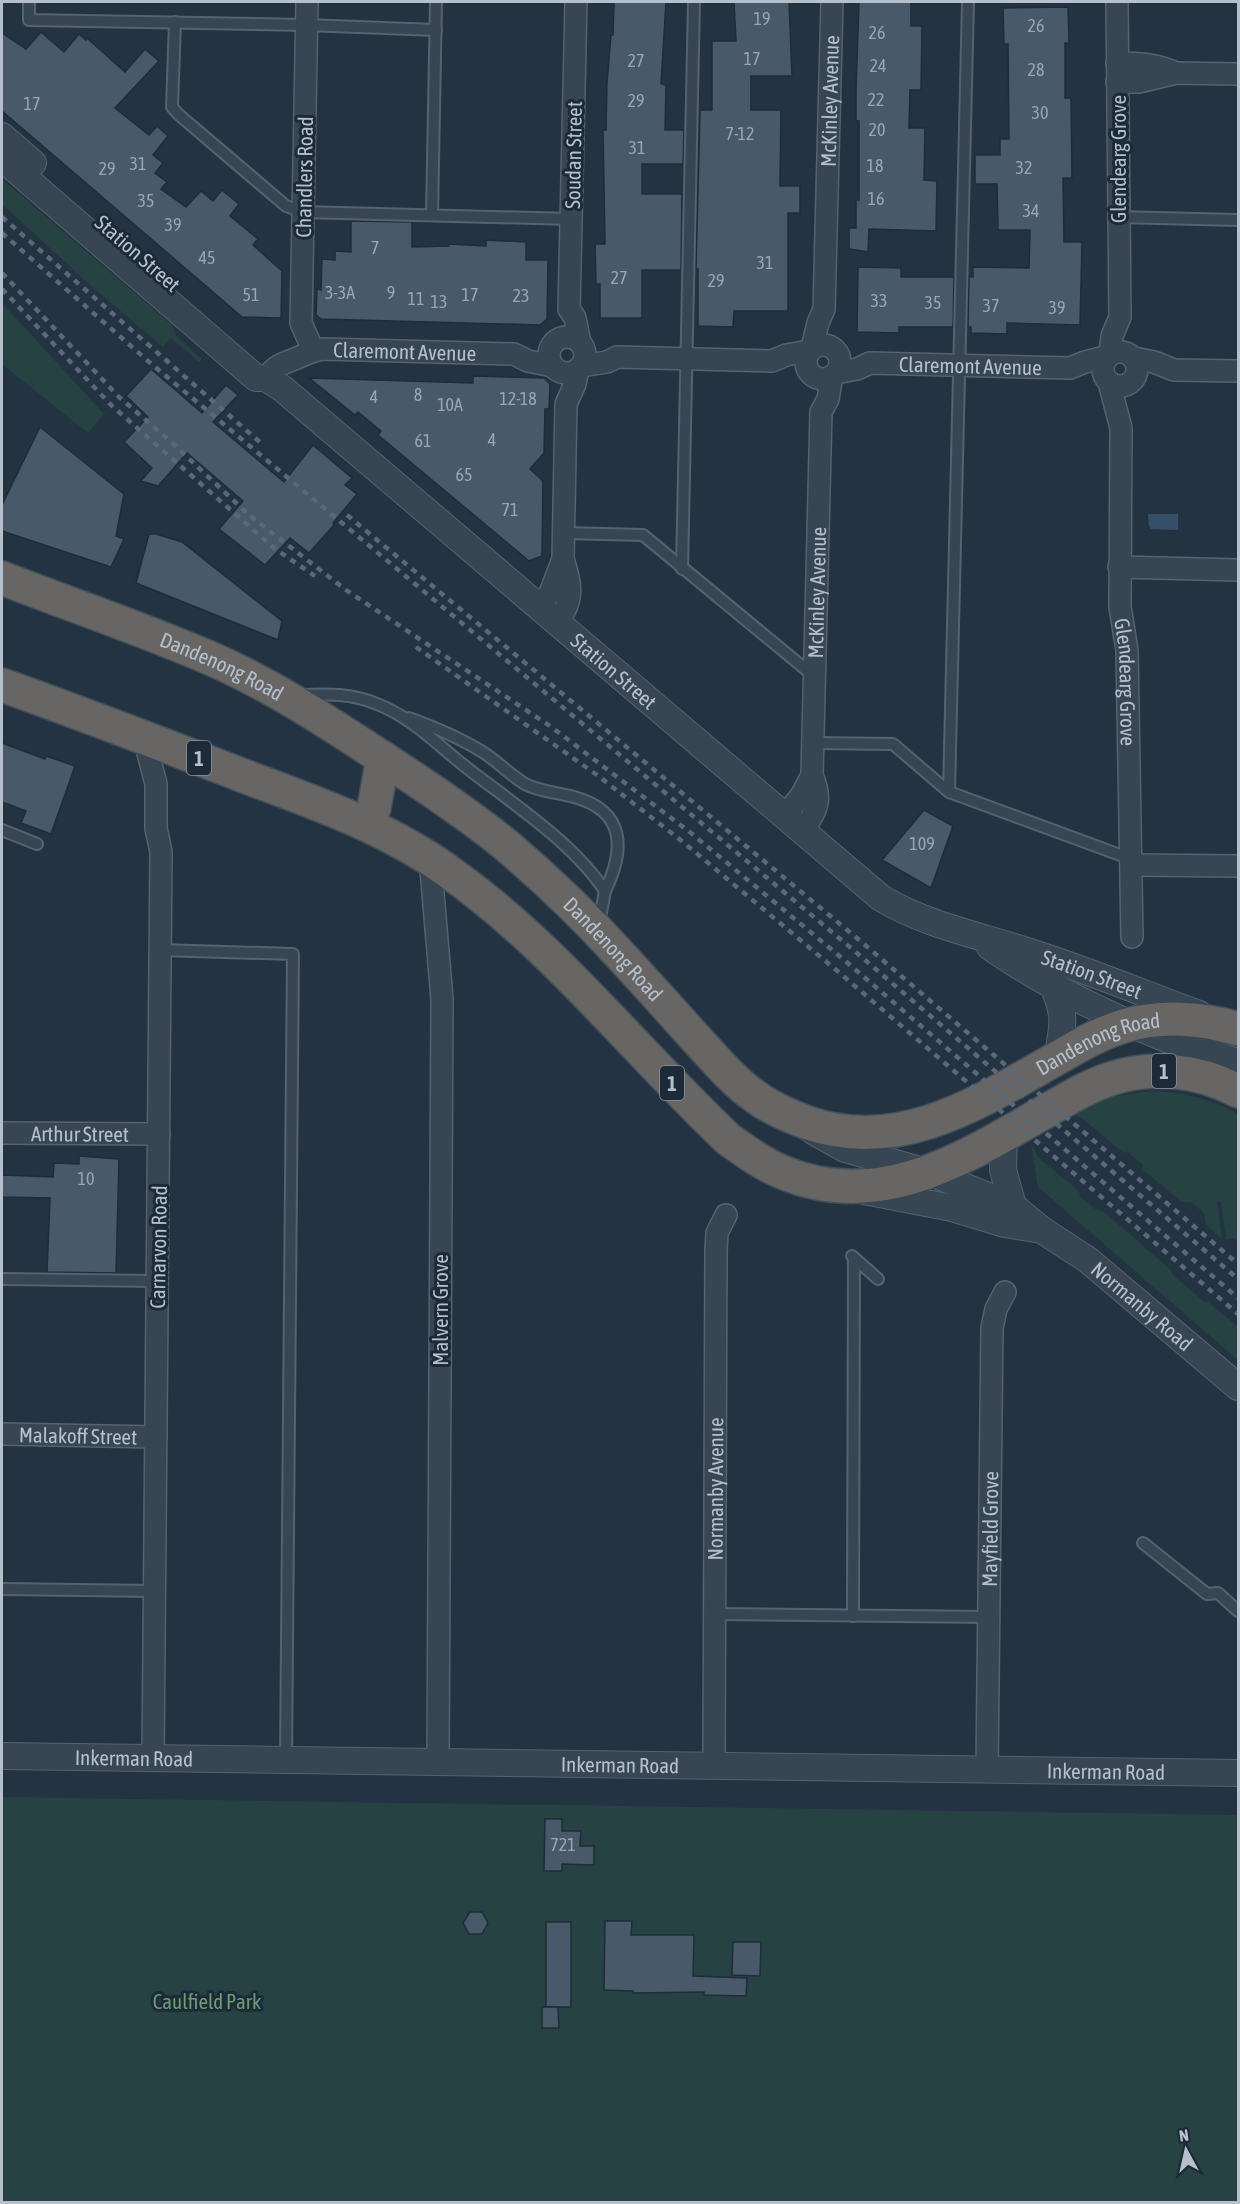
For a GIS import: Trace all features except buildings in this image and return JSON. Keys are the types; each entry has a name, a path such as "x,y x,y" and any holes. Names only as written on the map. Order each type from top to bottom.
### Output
{"highway":[{"name":"Dandenong Road","path":"9,589 214,660 283,696 439,794 530,866 598,931 728,1073 754,1096 783,1113 816,1125 846,1132 873,1133 913,1128 946,1118 1105,1033 1131,1024 1176,1019 1238,1029"},
{"name":"Dandenong Road","path":"6,680 144,738 368,824 430,858 482,897 537,943 728,1139 763,1163 782,1172 832,1185 855,1187 888,1185 931,1173 1004,1136 1088,1087 1137,1072 1187,1073 1239,1091"},
{"path":"368,824 374,808 383,758"}],"street":[{"name":"Chandlers Road","path":"305,354 301,324 307,2"},
{"name":"Soudan Street","path":"576,2 569,309 575,318 581,344"},
{"name":"McKinley Avenue","path":"811,350 824,309 832,2"},
{"name":"Glendearg Grove","path":"1117,2 1120,317 1127,335 1121,428 1119,567 1120,607 1127,650 1132,937"},
{"path":"1117,72 1147,64 1163,67 1176,73 1239,74"},
{"name":"Station Street","path":"2,135 36,177"},
{"name":"Station Street","path":"2,158 36,177 178,288 262,367 275,384 881,898 911,913 976,937 1029,951 1238,1029"},
{"name":"Soudan Street","path":"555,343 563,316 569,309"},
{"name":"McKinley Avenue","path":"794,823 801,796 812,775 821,412 828,399 835,362 830,325 824,309"},
{"path":"566,404 549,355 555,343 568,338 608,351 617,357"},
{"name":"Claremont Avenue","path":"275,384 276,366 305,354 514,354 555,343"},
{"path":"548,614 550,593 563,559 566,404 585,356 581,344"},
{"path":"554,367 567,373 617,357 772,361 823,345 835,362 821,379 810,373 784,368 772,361"},
{"path":"810,373 806,361 811,350"},
{"name":"Claremont Avenue","path":"514,354 528,361 554,367"},
{"name":"Claremont Avenue","path":"835,362 859,356 870,363 1070,368 1085,362 1125,364 1120,386 1083,375 1070,368"},
{"path":"1125,364 1154,362 1174,370 1239,371"},
{"name":"McKinley Avenue","path":"810,373 814,398 821,412"},
{"name":"Glendearg Grove","path":"1107,381 1121,428"},
{"path":"1119,567 1239,570"},
{"name":"Carnarvon Road","path":"144,738 156,784 156,828 161,852 153,1758"},
{"name":"Malvern Grove","path":"430,858 442,999 438,1761"},
{"path":"1131,862 1239,866"},
{"name":"Station Street","path":"976,937 1019,967 1131,1024 1179,1044 1239,1063"},
{"path":"1052,984 1064,1021 1057,1059"},
{"name":"Normanby Road","path":"783,1113 845,1149 931,1173 1013,1206 1042,1230 1088,1260 1239,1387"},
{"name":"Arthur Street","path":"2,1133 159,1134"},
{"path":"1004,1136 1004,1175 1013,1206"},
{"name":"Normanby Road","path":"832,1185 952,1208 1005,1224 1042,1230"},
{"name":"Normanby Avenue","path":"714,1766 716,1251 717,1233 726,1215"},
{"name":"Mayfield Grove","path":"987,1769 992,1328 996,1309 1005,1292"},
{"name":"Malakoff Street","path":"2,1434 156,1437"},
{"name":"Inkerman Road","path":"2,1756 1239,1773"}],"lane":[{"path":"29,2 29,20 306,25 436,30"},
{"path":"432,215 436,2"},
{"path":"682,569 694,2"},
{"path":"949,792 968,2"},
{"path":"175,22 172,107 286,207 303,213 572,219"},
{"path":"1118,217 1239,220"},
{"path":"564,533 643,535 815,677"},
{"path":"283,696 340,693 362,698 442,730 467,743 525,783 538,789 588,801 603,812 612,823 620,846 613,874 605,891 598,931"},
{"path":"398,714 555,837 585,863 605,891"},
{"path":"813,743 893,744 949,792 1131,862"},
{"path":"2,830 37,844"},
{"path":"161,950 293,954 286,1760"},
{"path":"853,1616 852,1256 878,1279"},
{"path":"2,1279 158,1281"},
{"path":"1143,1543 1207,1594 1218,1593 1239,1611"},
{"path":"2,1589 155,1591"},
{"path":"715,1614 990,1617"}],"green space":[{"path":"2,179 172,325 177,337 202,359 199,362 171,338 163,347 91,286 2,204"},
{"path":"2,303 104,414 88,433 2,364"},
{"path":"1151,1091 1196,1097 1238,1114 1238,1242 1234,1238 1226,1240 1221,1202 1217,1202 1222,1239 1206,1225 1204,1213 1191,1202 1182,1202 1143,1170 1143,1165 1129,1153 1123,1152 1072,1113 1109,1097"},
{"path":"1031,1143 1039,1158 1079,1191 1080,1196 1095,1209 1103,1211 1203,1301 1208,1302 1238,1327 1238,1360 1038,1187"},
{"name":"Caulfield Park","path":"2,1797 1238,1815 1238,2202 2,2202"}],"water":[{"path":"1148,514 1178,514 1178,530 1151,529"}],"railway":[{"path":"2,217 262,444"},
{"path":"2,233 148,361 851,948 1238,1279"},
{"path":"2,273 119,397 249,515 346,590 550,726 691,833 843,959 1238,1298"},
{"path":"2,289 111,405 274,548 315,576"},
{"path":"347,515 858,939 1238,1264"},
{"path":"416,647 597,775 683,842 1238,1314"}]}
